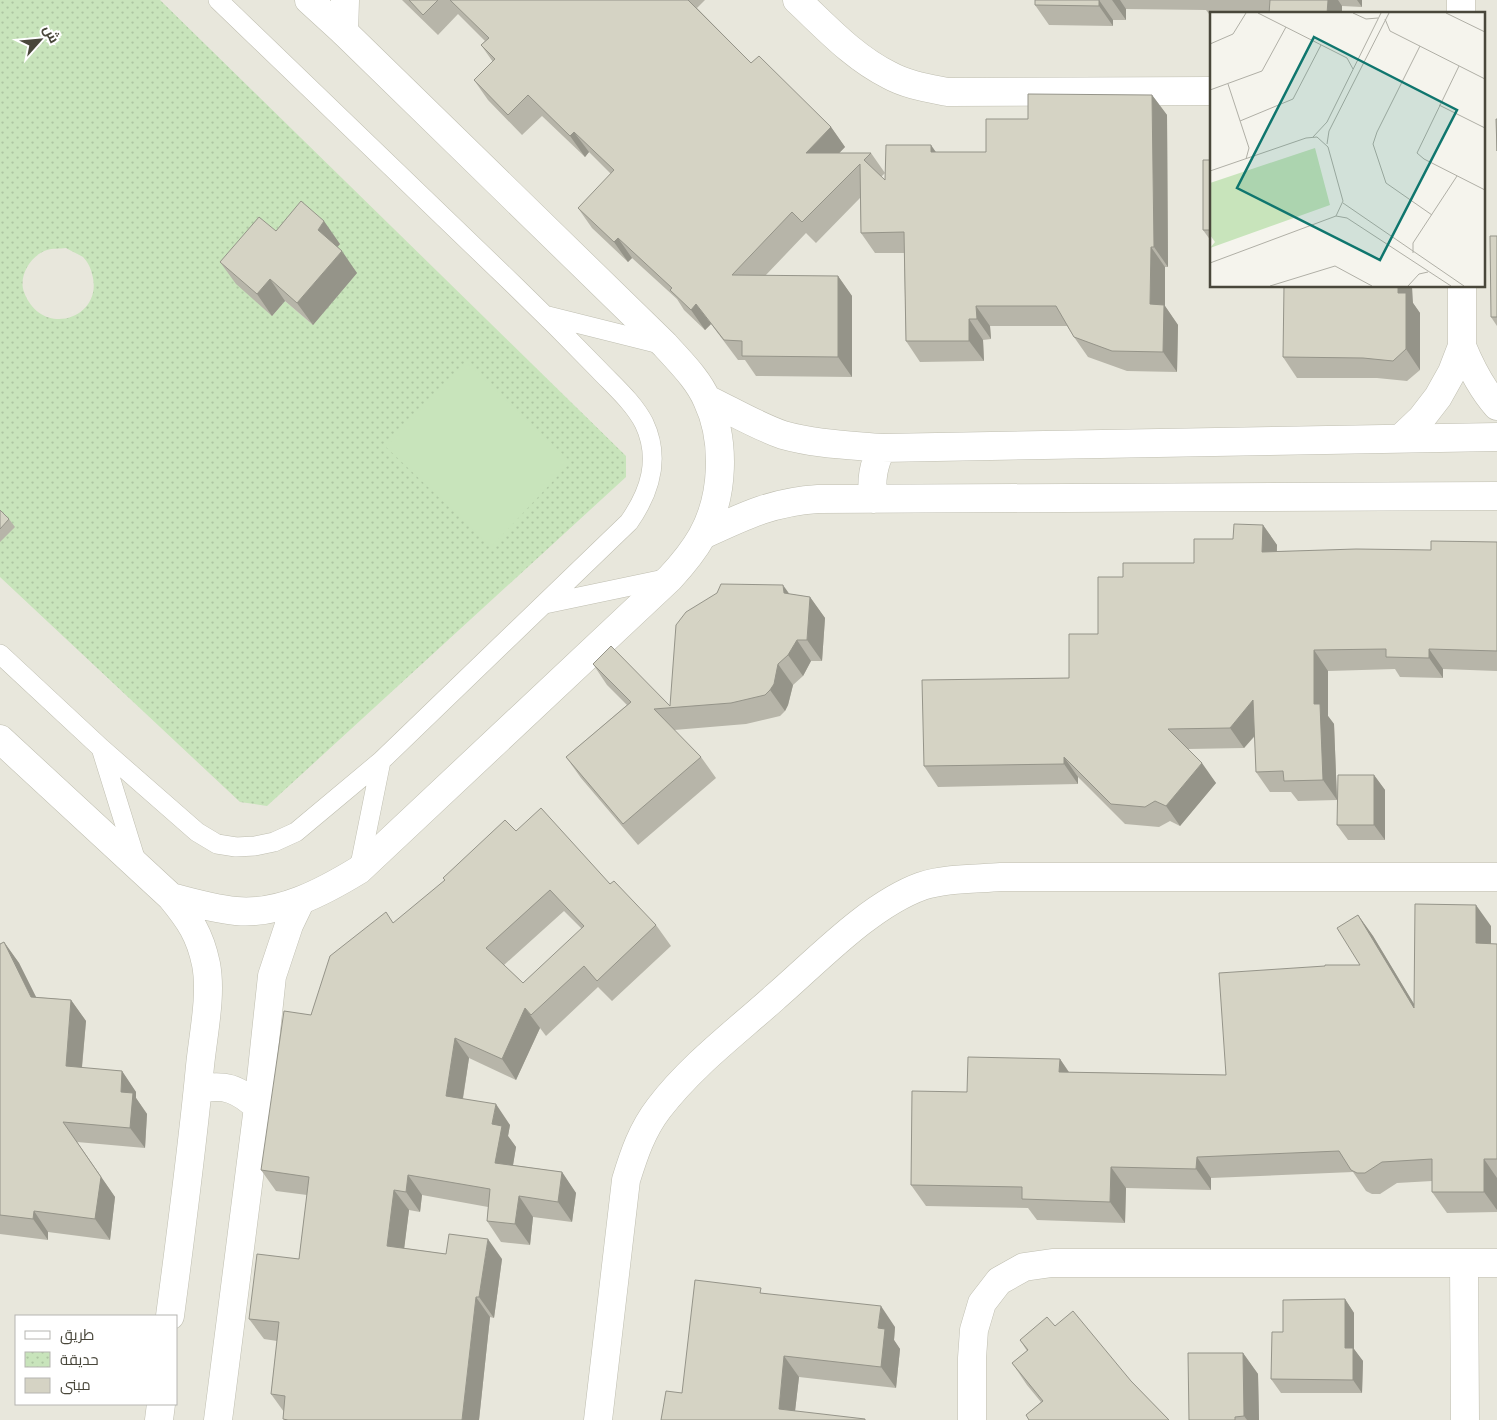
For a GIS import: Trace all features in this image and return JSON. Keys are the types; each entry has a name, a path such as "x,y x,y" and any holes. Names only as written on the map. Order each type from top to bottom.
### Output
{"street":[{"path":"171,897 206,907 238,911 270,908 301,900 325,890 359,870 670,578 688,558 703,535 716,500 720,464 718,432 707,399 693,377 665,346 309,0"},
{"path":"344,32 345,0"},
{"path":"797,0 865,61 890,76 918,86 948,92 1210,91"},
{"path":"1401,438 1421,419 1438,397 1452,372 1462,346 1462,288"},
{"path":"1462,346 1473,372 1488,396 1497,406"},
{"path":"707,399 782,434 807,441 882,448 1497,437"},
{"path":"873,499 872,473 882,448"},
{"path":"703,535 747,514 796,500 1497,496"},
{"path":"0,739 171,897 190,919 201,943 206,966 208,991 170,1315"},
{"path":"598,1420 626,1180 634,1154 645,1129 659,1108 696,1067 856,926 887,903 923,886 959,880 1001,877 1497,877"},
{"path":"218,1420 258,1107 272,976 289,925 301,900"},
{"path":"198,1089 214,1086 231,1089 246,1096 258,1107"},
{"path":"972,1420 974,1330 982,1303 999,1281 1024,1267 1052,1263 1497,1263"},
{"path":"1464,1263 1465,1420"},
{"path":"159,1420 161,1405"}],"lane":[{"path":"0,654 101,748 197,832 216,844 236,847 274,842 296,832 381,761 629,522 641,505 649,486 652,465 651,444 644,424 634,406 547,316 218,0"},
{"path":"547,316 665,346"},
{"path":"545,604 670,578"},
{"path":"101,748 138,868"},
{"path":"359,870 381,761"}],"shaded area":[{"path":"0,0 1497,0 1497,1420 0,1420"}],"green space":[{"path":"0,0 160,0 626,456 626,477 267,806 240,802 0,577","holes":["317,224 339,244 333,252 313,325 285,301 272,316","66,248 83,257 91,272 94,289 89,302 81,312 70,318 57,319 44,316 33,307 24,292 23,279 27,267 36,256 49,249"]},
{"path":"466,362 571,462 491,547 386,447"}],"building":[{"path":"409,0 438,0 423,15"},
{"path":"450,0 688,0 751,63 759,56 831,127 806,153 871,153 864,160 885,180 886,145 931,145 931,152 986,152 986,119 1028,119 1028,94 1152,95 1154,247 1151,247 1150,304 1164,305 1163,352 1112,351 1074,337 1056,306 976,306 977,319 969,319 969,341 906,341 904,232 861,233 860,164 802,222 792,212 732,275 838,276 838,357 742,356 742,341 724,340 696,304 691,310 670,290 672,288 618,238 614,242 578,208 614,170 574,132 570,136 528,95 508,115 474,80 495,59 481,45 489,38"},
{"path":"1035,0 1099,0 1099,6 1035,5"},
{"path":"1270,0 1328,0 1327,12 1269,12"},
{"path":"1496,119 1497,119 1497,151"},
{"path":"1203,160 1210,160 1210,230 1203,230"},
{"path":"301,201 324,221 318,230 342,251 297,303 270,279 257,294 220,262 259,217 276,231"},
{"path":"1490,236 1497,236 1497,317 1491,317"},
{"path":"1284,288 1398,288 1398,293 1406,293 1406,349 1393,361 1363,358 1283,357"},
{"path":"0,510 9,519 0,529"},
{"path":"1234,524 1263,525 1262,552 1356,549 1431,550 1431,541 1497,542 1497,651 1429,649 1429,658 1386,657 1386,649 1314,650 1314,704 1320,704 1323,780 1284,781 1283,771 1256,772 1253,700 1230,728 1168,729 1202,763 1166,806 1155,801 1145,807 1111,804 1064,757 1064,764 924,766 922,680 1069,678 1069,634 1098,634 1098,577 1123,577 1123,563 1194,563 1194,539 1233,539"},
{"path":"721,584 783,585 784,593 810,597 807,640 797,640 788,655 778,664 774,684 765,695 731,703 654,709 701,757 623,824 566,757 631,702 593,664 611,646 670,706 676,625 686,612 717,593"},
{"path":"1338,775 1374,775 1374,825 1337,825"},
{"path":"541,808 610,884 614,881 656,925 597,981 584,966 531,1015 525,1008 502,1059 455,1038 446,1096 496,1104 492,1124 502,1126 495,1163 562,1172 558,1202 519,1196 515,1224 487,1221 490,1189 408,1175 406,1192 394,1190 387,1246 446,1254 449,1234 488,1239 479,1297 476,1297 462,1420 283,1419 285,1396 271,1394 279,1322 249,1319 257,1254 299,1259 309,1177 261,1170 284,1011 311,1015 330,956 386,912 393,923 445,880 443,878 505,820 516,831","holes":["550,890 584,926 523,983 486,948"]},
{"path":"1415,904 1476,905 1476,943 1497,944 1497,1159 1484,1159 1484,1192 1432,1192 1432,1159 1382,1162 1365,1173 1357,1173 1351,1170 1339,1151 1197,1157 1196,1169 1111,1167 1110,1202 1022,1199 1022,1187 911,1185 912,1091 967,1092 968,1057 1060,1059 1059,1072 1226,1075 1219,973 1325,965 1360,965 1337,928 1358,915 1414,1008"},
{"path":"4,942 31,997 71,1000 66,1066 122,1071 121,1092 133,1093 130,1128 63,1122 101,1177 95,1219 34,1211 33,1219 0,1215 0,944"},
{"path":"695,1280 761,1288 760,1293 881,1306 878,1328 885,1329 881,1367 784,1356 779,1409 865,1420 661,1420 666,1391 682,1393"},
{"path":"1345,1299 1345,1348 1353,1348 1353,1380 1271,1379 1272,1332 1283,1332 1283,1300"},
{"path":"1073,1311 1131,1381 1169,1420 1029,1420 1026,1415 1043,1401 1012,1363 1028,1350 1020,1340 1047,1317 1055,1326"},
{"path":"1188,1353 1243,1353 1244,1416 1235,1417 1235,1420 1189,1420"}]}
